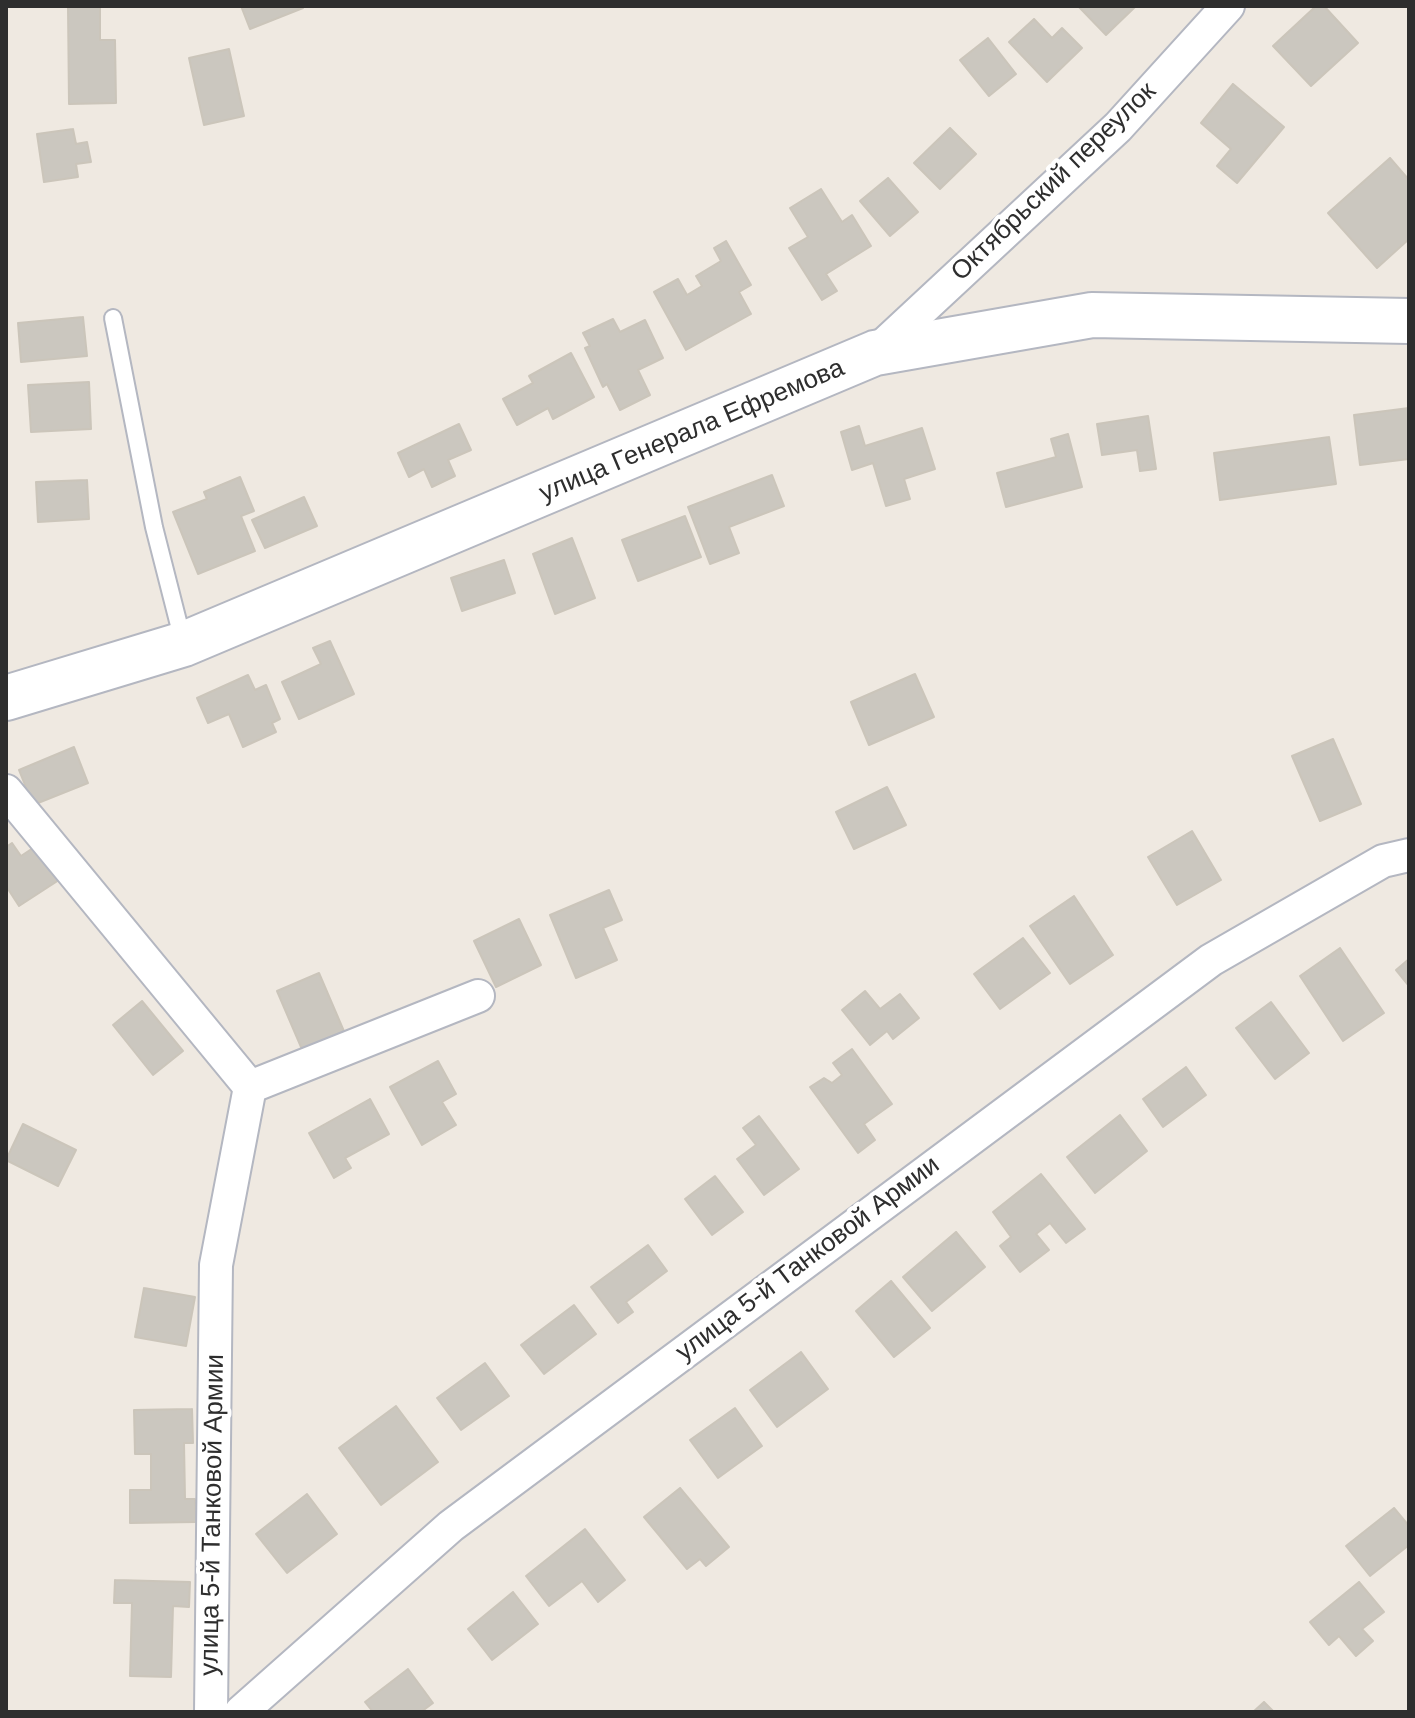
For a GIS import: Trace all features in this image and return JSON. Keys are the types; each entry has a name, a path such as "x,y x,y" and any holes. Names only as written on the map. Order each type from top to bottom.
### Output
{"street":[{"name":"Октябрьский переулок","path":"875,353 1118,127 1228,6"},
{"name":"улица Генерала Ефремова","path":"6,698 184,644 875,353 1092,315 1409,321"},
{"path":"6,791 250,1087 478,996"},
{"name":"улица 5-й Танковой Армии","path":"241,1712 451,1526 1211,960 1383,861 1409,855"},
{"name":"улица 5-й Танковой Армии","path":"211,1712 216,1265 250,1087"}],"lane":[{"path":"113,318 154,527 184,644"}],"building":[{"path":"68,6 100,6 100,40 115,40 116,103 69,104"},
{"path":"241,6 302,6 303,8 250,29"},
{"path":"1078,6 1136,6 1106,35"},
{"path":"1316,6 1324,6 1358,43 1311,86 1273,46"},
{"path":"1034,19 1052,38 1062,28 1082,48 1047,82 1009,42"},
{"path":"988,38 1016,74 989,96 960,60"},
{"path":"229,49 244,116 204,125 189,58"},
{"path":"1233,84 1284,127 1237,183 1217,166 1231,149 1201,123"},
{"path":"950,128 976,154 940,189 914,163"},
{"path":"73,129 76,144 87,142 91,162 76,164 78,177 44,182 37,134"},
{"path":"1390,158 1409,180 1409,239 1377,268 1328,213"},
{"path":"888,178 918,212 890,236 860,201"},
{"path":"821,189 842,222 852,215 871,246 826,274 837,291 822,300 789,248 808,237 790,208"},
{"path":"726,241 751,285 739,292 751,314 686,350 654,292 678,279 687,295 702,286 696,276 721,261 714,248"},
{"path":"83,317 87,356 21,362 18,323"},
{"path":"613,319 620,332 645,320 663,358 638,370 650,395 620,410 607,384 603,387 585,348 590,346 583,333"},
{"path":"571,353 594,397 553,419 548,408 517,425 503,399 533,383 529,376"},
{"path":"89,382 91,429 31,432 28,385"},
{"path":"1409,408 1409,459 1360,465 1354,415"},
{"path":"1148,416 1156,469 1140,471 1137,450 1102,455 1097,424"},
{"path":"459,424 471,450 448,460 455,476 432,487 424,469 409,477 398,453"},
{"path":"859,426 865,446 922,428 935,469 904,479 910,499 886,506 873,463 852,470 841,432"},
{"path":"1068,434 1082,487 1006,507 997,473 1056,457 1051,439"},
{"path":"1329,437 1336,484 1220,500 1214,453"},
{"path":"772,475 784,506 729,527 739,553 710,564 688,507"},
{"path":"240,477 254,511 241,516 255,551 198,574 173,512 207,499 204,492"},
{"path":"87,480 89,519 38,522 36,482"},
{"path":"304,497 317,526 265,548 252,520"},
{"path":"685,516 701,557 638,581 622,540"},
{"path":"572,538 595,598 555,614 533,554"},
{"path":"504,560 515,593 462,611 451,578"},
{"path":"330,641 354,694 299,719 282,682 321,664 313,648"},
{"path":"915,674 934,717 869,745 851,702"},
{"path":"248,675 255,690 266,685 280,719 272,723 276,732 243,747 229,714 208,723 197,698"},
{"path":"1333,739 1361,804 1320,821 1292,756"},
{"path":"74,747 88,783 33,805 19,770"},
{"path":"887,787 906,825 854,849 836,812"},
{"path":"1192,831 1221,880 1177,905 1148,857"},
{"path":"12,843 21,856 36,846 59,880 19,906 6,886 6,847"},
{"path":"609,890 622,920 603,928 617,960 576,978 550,915"},
{"path":"1074,896 1113,955 1070,984 1030,926"},
{"path":"519,919 541,965 496,987 474,941"},
{"path":"1023,938 1050,973 1000,1009 974,974"},
{"path":"1340,948 1384,1013 1343,1041 1300,976"},
{"path":"1409,959 1409,986 1396,970"},
{"path":"319,973 346,1036 304,1054 277,991"},
{"path":"865,991 880,1009 900,994 919,1018 893,1039 887,1031 870,1045 842,1010"},
{"path":"142,1001 183,1051 153,1075 113,1025"},
{"path":"1271,1002 1309,1053 1275,1079 1236,1028"},
{"path":"852,1049 892,1104 864,1124 875,1140 858,1153 810,1087 824,1078 832,1083 842,1075 833,1063"},
{"path":"438,1061 456,1094 442,1102 456,1125 422,1145 390,1087"},
{"path":"1186,1067 1206,1095 1163,1127 1143,1099"},
{"path":"370,1099 389,1134 345,1158 351,1168 334,1178 309,1133"},
{"path":"1120,1115 1147,1151 1095,1193 1067,1157"},
{"path":"759,1116 799,1169 764,1195 737,1159 756,1145 743,1128"},
{"path":"23,1124 76,1150 58,1186 6,1160"},
{"path":"1041,1174 1085,1229 1066,1243 1050,1223 1036,1234 1049,1250 1020,1272 1000,1246 1011,1237 993,1212"},
{"path":"715,1176 743,1212 712,1235 685,1199"},
{"path":"956,1232 985,1267 932,1311 903,1277"},
{"path":"648,1245 667,1271 626,1302 633,1312 618,1323 591,1287"},
{"path":"891,1281 930,1328 894,1357 856,1311"},
{"path":"144,1288 195,1297 186,1346 135,1337"},
{"path":"574,1305 596,1334 544,1374 521,1345"},
{"path":"801,1352 828,1389 777,1427 750,1390"},
{"path":"485,1363 509,1396 461,1430 437,1398"},
{"path":"396,1406 438,1462 381,1505 339,1448"},
{"path":"735,1408 762,1446 718,1478 690,1440"},
{"path":"192,1409 193,1443 184,1443 185,1499 195,1499 196,1522 130,1523 130,1490 151,1490 151,1454 135,1454 134,1410"},
{"path":"680,1488 729,1547 706,1566 700,1559 687,1569 644,1517"},
{"path":"307,1494 337,1534 287,1573 256,1534"},
{"path":"1394,1508 1409,1526 1409,1545 1370,1576 1346,1546"},
{"path":"585,1529 625,1580 598,1602 582,1581 549,1606 526,1576"},
{"path":"115,1580 190,1582 189,1607 173,1606 171,1677 130,1676 132,1603 114,1603"},
{"path":"1359,1582 1384,1612 1362,1629 1373,1641 1356,1656 1339,1636 1329,1645 1310,1622"},
{"path":"513,1592 538,1624 492,1660 468,1629"},
{"path":"408,1669 433,1703 421,1712 373,1712 365,1702"},
{"path":"1264,1702 1274,1712 1253,1712"}]}
